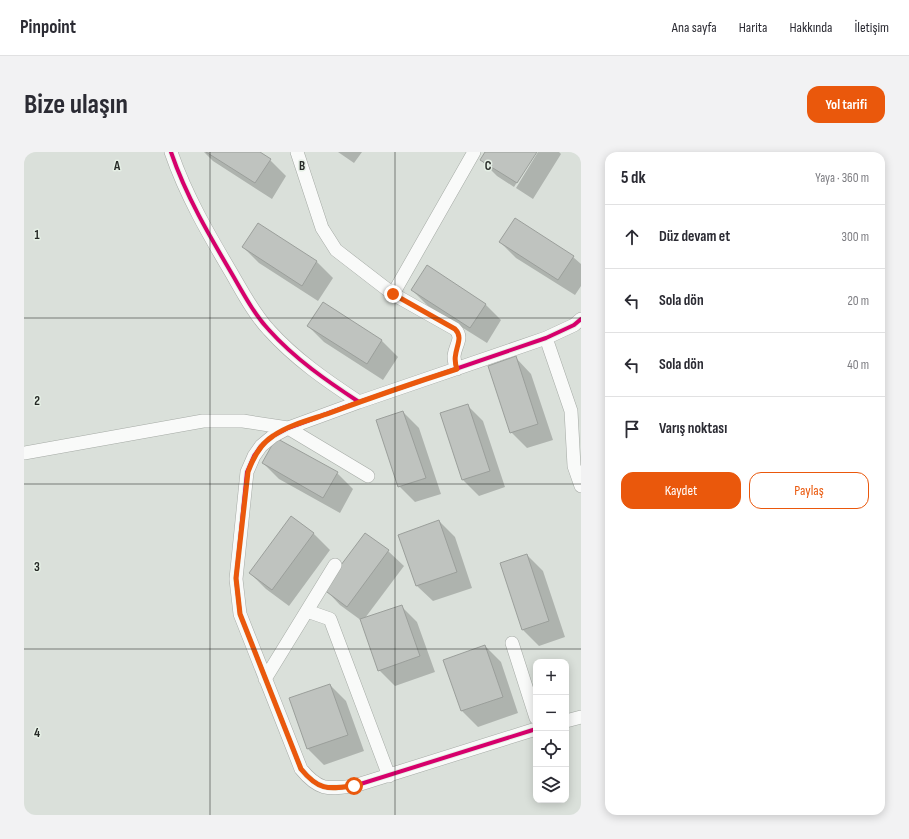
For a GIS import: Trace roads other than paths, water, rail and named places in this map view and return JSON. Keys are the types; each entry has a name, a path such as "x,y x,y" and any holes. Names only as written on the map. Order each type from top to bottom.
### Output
{"street":[{"path":"171,152 186,192 206,231 249,303 268,330 295,355 326,380 359,402"},
{"path":"296,152 322,228 336,250 393,294 455,329 460,338 455,351 454,360 457,369"},
{"path":"393,294 474,152"},
{"path":"533,730 354,786 335,788 318,785 309,779 301,769 240,614 236,578 248,472 254,456 262,446 273,436 288,428 546,338 574,325 581,319"},
{"path":"546,338 572,412 574,466 581,486"},
{"path":"24,453 203,421 243,421 288,428 368,476"},
{"path":"265,678 335,566"},
{"path":"307,611 330,620 389,776"},
{"path":"512,643 533,709"},
{"path":"569,720 581,717"}]}
